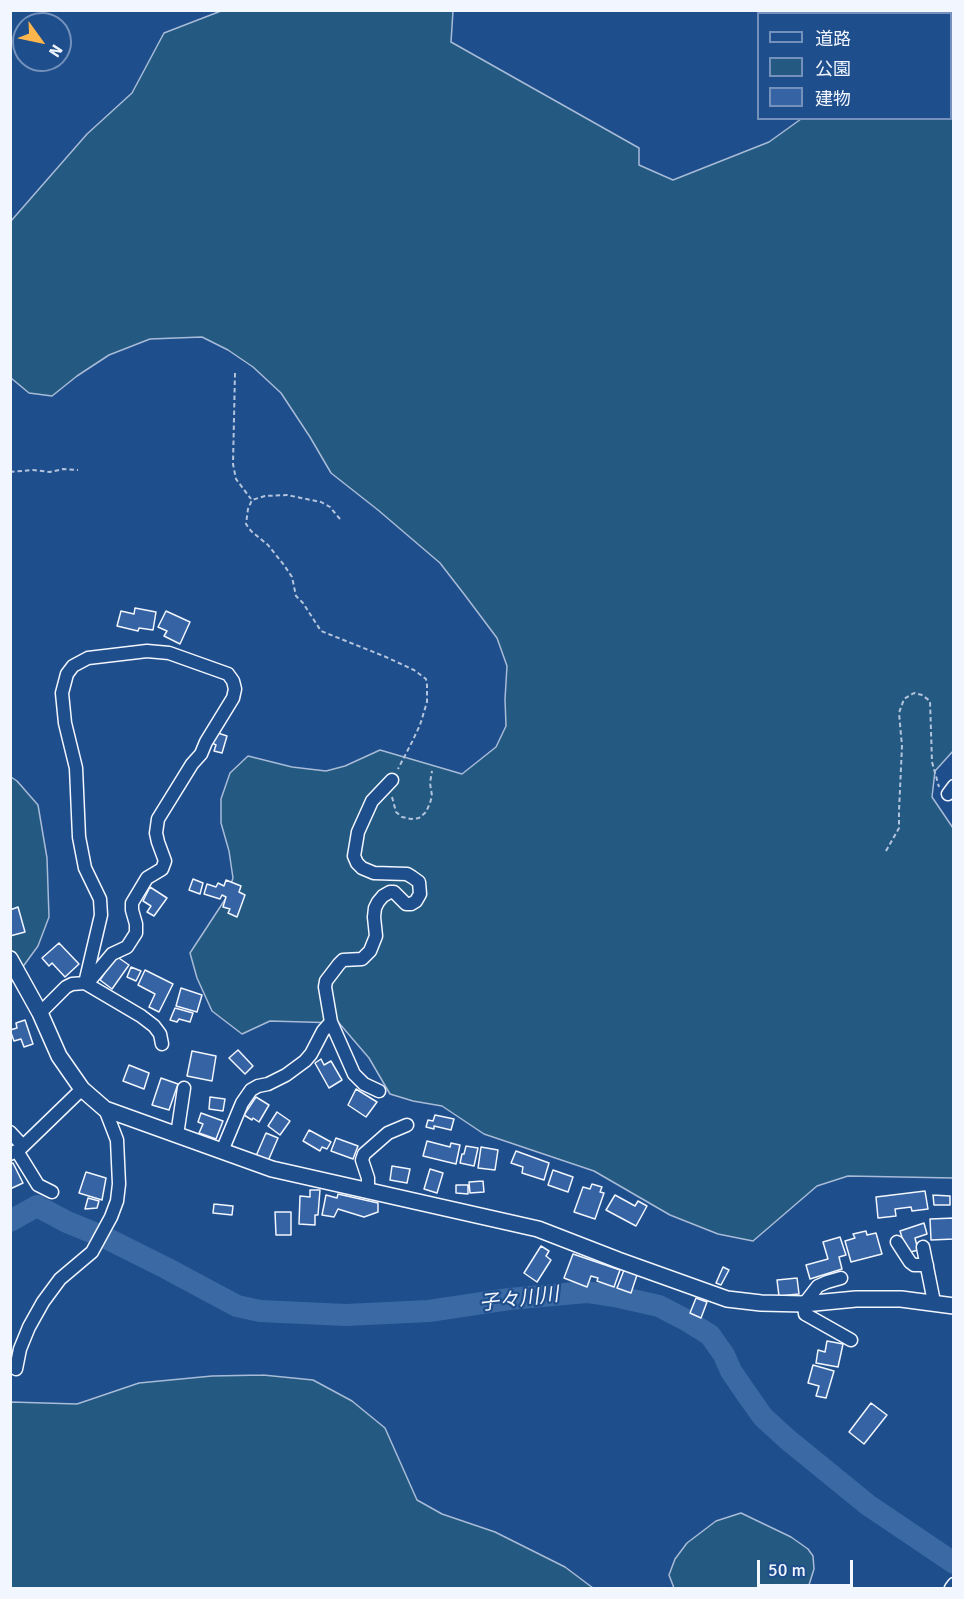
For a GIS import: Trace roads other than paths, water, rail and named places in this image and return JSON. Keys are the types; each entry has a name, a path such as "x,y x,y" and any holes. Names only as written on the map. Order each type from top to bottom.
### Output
{"street":[{"path":"147,651 169,653 228,674 235,689 233,698 201,754 192,764 158,819 156,833 165,861 162,869 147,878 132,903 136,933 127,947 112,954 86,983 101,908 100,899 85,868 79,837 76,768 65,723 62,693 67,674 73,666 88,658 147,651"},
{"path":"379,1091 364,1084 354,1074 331,1022 325,987 326,981 343,960 362,959 374,945 375,908 383,896 394,892 406,904 411,904 420,894 419,882 407,874 374,873 362,868 354,856 358,832 372,801 392,780"},
{"path":"10,959 40,1013 59,1056 82,1089 105,1109 273,1169 538,1229 727,1299 804,1304 856,1299 890,1299 934,1302 954,1306"},
{"path":"40,1013 66,987 86,983 154,1026 160,1034 162,1044"},
{"path":"222,1151 242,1103 251,1090 286,1075 305,1061 331,1022"},
{"path":"177,1135 184,1088"},
{"path":"17,1150 82,1089"},
{"path":"16,1370 20,1349 43,1302 60,1279 92,1252 117,1201 119,1184 117,1140 105,1109"},
{"path":"368,1191 368,1178 362,1160 364,1154 388,1133 407,1125"},
{"path":"10,1132 17,1150 38,1185 52,1192"},
{"path":"897,1242 910,1262 914,1265 927,1265"},
{"path":"923,1248 934,1302"},
{"path":"841,1278 818,1286 804,1304 805,1314 851,1340"},
{"path":"951,1588 954,1584"}],"waterway":[{"name":"子々川川","path":"10,1221 37,1206 67,1222 106,1238 237,1306 260,1311 346,1315 429,1311 509,1299 587,1292 659,1306 710,1335 724,1355 731,1371 763,1417 787,1439 868,1505 954,1563"}]}
